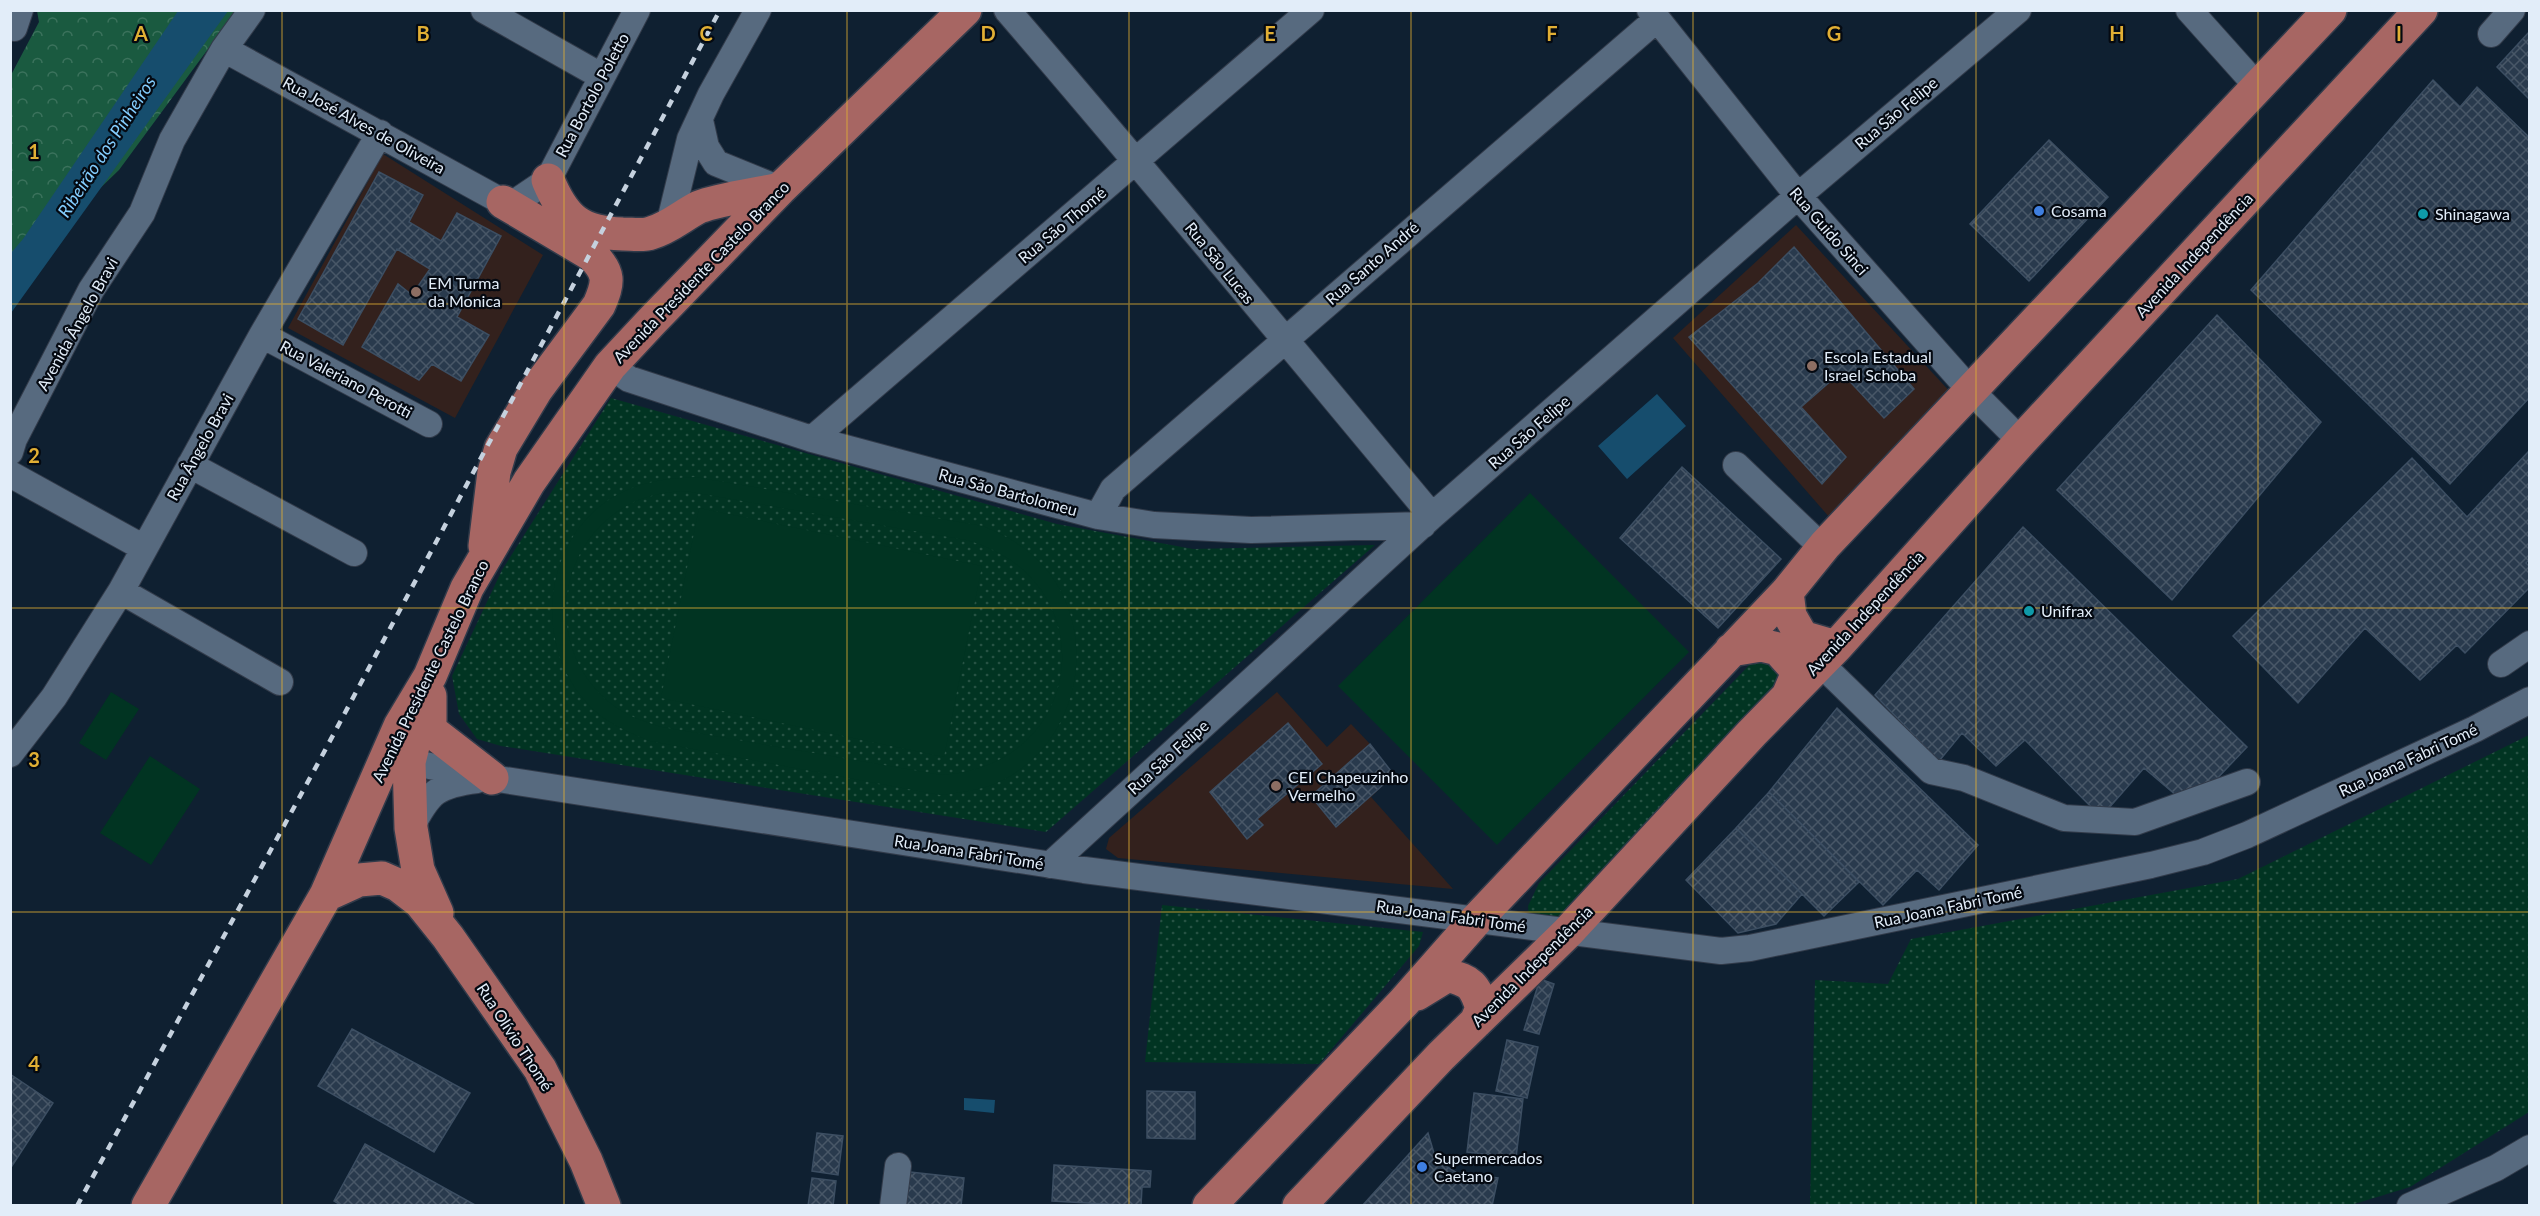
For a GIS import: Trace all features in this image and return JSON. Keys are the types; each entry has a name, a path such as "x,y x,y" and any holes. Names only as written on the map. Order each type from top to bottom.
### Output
{"main road":[{"name":"Avenida Presidente Castelo Branco","path":"148,1206 326,895 400,726 430,676 467,588 529,482 610,366 780,189 965,10"},
{"path":"1209,1206 1404,1002 1477,919 1787,592 1822,548 2330,10"},
{"name":"Avenida Independência","path":"1299,1206 1476,1022 1568,932 1828,655 2021,441 2421,10"},
{"path":"548,180 558,204 575,223 588,230 608,234 649,234 700,207 780,189"},
{"path":"484,558 494,472 501,448 536,390 599,305 606,291 607,277 603,265 592,255 503,202"},
{"path":"1787,592 1790,616 1802,637 1828,655"},
{"path":"1731,650 1761,645 1778,649 1794,667 1796,677 1788,696"},
{"path":"430,676 409,762 411,828 418,870 423,885 448,937"},
{"path":"430,676 430,730 492,778"},
{"path":"400,726 402,751 409,762"},
{"path":"326,895 359,880 382,878 398,885 420,902 448,937"},
{"name":"Rua Olívio Thomé","path":"448,937 540,1069 586,1161 604,1206"},
{"path":"1404,1002 1448,975 1468,981 1478,995 1482,1008 1476,1022"},
{"path":"1232,1206 1257,1176 1281,1131"}],"street":[{"name":"Avenida Ângelo Bravi","path":"10,452 14,439 92,290 142,213 172,140 224,49 252,10"},
{"path":"484,10 601,76"},
{"name":"Rua Bortolo Poletto","path":"548,180 637,10"},
{"path":"669,225 690,139 711,94 758,10"},
{"name":"Rua São Lucas","path":"1007,10 1137,161 1427,521"},
{"name":"Rua São Thomé","path":"812,439 1311,10"},
{"name":"Rua São Felipe","path":"1050,865 1427,521 1798,196 2018,10"},
{"path":"2189,10 2257,86"},
{"path":"2491,34 2512,10"},
{"name":"Rua Guido Sinci","path":"1653,15 1798,196 1971,391 2021,441"},
{"name":"Rua Santo André","path":"1098,516 1113,489 1653,15"},
{"name":"Rua José Alves de Oliveira","path":"224,49 503,202"},
{"path":"700,120 706,147 716,163 780,189"},
{"name":"Rua Ângelo Bravi","path":"10,754 54,697 121,591 262,335 380,133"},
{"path":"503,202 526,197 548,180"},
{"name":"Rua Valeriano Perotti","path":"262,335 429,424"},
{"name":"Rua São Bartolomeu","path":"610,366 629,379 812,439 1098,516 1154,525 1251,530 1427,521"},
{"path":"190,465 354,553"},
{"path":"1736,465 1822,548"},
{"path":"10,474 144,548"},
{"path":"121,591 280,682"},
{"path":"2502,664 2529,644"},
{"path":"1828,655 1931,771 1964,778 2064,818 2135,822 2247,782"},
{"name":"Rua Joana Fabri Tomé","path":"409,762 492,778 1050,865 1722,951 2151,866 2203,852 2247,835 2475,729 2529,700"},
{"path":"411,828 422,805 437,791 450,783 492,778"},
{"path":"2410,1206 2496,1168 2529,1148"},
{"path":"893,1206 898,1166"}],"shaded area":[{"name":"EM Turma da Monica","path":"383,154 543,255 455,418 288,328"},
{"name":"Escola Estadual Israel Schoba","path":"1796,225 1953,395 1830,518 1673,338"},
{"name":"CEI Chapeuzinho Vermelho","path":"1277,692 1327,747 1351,724 1370,744 1394,775 1371,797 1453,889 1118,858 1106,849 1109,838"}],"green space":[{"path":"37,11 236,11 119,170 65,222 11,284 11,75 39,22"},
{"path":"611,398 1057,524 1193,549 1375,545 1046,832 501,746 477,739 459,714 452,676 502,570"},
{"path":"695,477 983,526 1009,538 1025,549 1046,569 1064,597 1074,628 1076,660 1072,692 1061,722 1043,748 1019,770 989,786 940,795 650,741 601,716 578,693 563,665 554,634 552,602 558,571 570,542 589,516 615,496 644,484","holes":["685,491 966,540 1011,561 1042,591 1059,628 1062,668 1051,706 1027,739 991,764 942,775 662,727 615,707 588,680 574,654 567,626 567,598 573,571 585,545 604,523 628,505 642,499"]},
{"path":"1530,493 1689,652 1497,845 1338,686"},
{"path":"699,508 982,566 944,757 661,698"},
{"path":"1774,655 1785,690 1561,924 1529,917 1528,906 1539,883 1758,656"},
{"path":"111,692 139,709 106,760 79,743"},
{"path":"2529,735 2529,1112 2410,1187 2351,1205 1810,1205 1815,980 1888,984 1911,939 2238,879"},
{"path":"150,756 200,789 151,865 100,833"},
{"path":"1162,905 1423,932 1419,946 1319,1064 1145,1062"}],"water":[{"name":"Ribeirão dos Pinheiros","path":"178,11 228,11 11,313 11,253 23,239"},
{"path":"1657,394 1686,426 1627,479 1598,446"},
{"path":"964,1098 995,1100 994,1113 964,1110"}],"building":[{"path":"2530,31 2530,100 2497,67"},
{"name":"Shinagawa","path":"2433,80 2460,107 2477,87 2530,138 2530,397 2450,484 2251,290"},
{"name":"Cosama","path":"2049,140 2108,197 2029,281 1970,224"},
{"name":"EM Turma da Monica","path":"379,172 423,195 409,222 441,241 457,213 501,236 457,317 489,335 461,381 432,364 419,380 362,347 398,284 412,295 430,269 397,249 343,345 298,319"},
{"path":"1794,247 1914,389 1884,418 1841,372 1801,407 1846,457 1822,484 1689,337 1758,283"},
{"path":"2217,315 2321,422 2172,600 2057,490"},
{"path":"2530,450 2530,559 2526,563 2530,567 2530,587 2465,653 2457,645 2420,680 2365,628 2298,703 2233,636 2412,458 2467,517"},
{"path":"1682,467 1781,559 1718,628 1620,538"},
{"name":"Unifrax","path":"2023,527 2247,747 2190,807 2144,768 2101,817 2025,740 1996,766 1962,733 1939,761 1875,695"},
{"path":"1837,708 1978,845 1939,890 1917,870 1883,905 1769,792"},
{"path":"1288,723 1322,764 1257,819 1263,825 1247,839 1210,792"},
{"path":"1370,744 1394,775 1336,827 1311,796"},
{"path":"1769,792 1859,882 1824,916 1736,828"},
{"path":"1736,828 1802,894 1776,924 1738,933 1686,880"},
{"path":"1540,979 1554,984 1539,1034 1524,1030"},
{"path":"352,1029 470,1093 434,1152 318,1086"},
{"path":"1507,1040 1538,1047 1527,1098 1496,1091"},
{"path":"10,1074 53,1103 10,1169"},
{"path":"1147,1091 1195,1092 1195,1139 1147,1138"},
{"path":"1474,1093 1523,1099 1516,1158 1467,1152"},
{"path":"817,1133 843,1136 838,1175 812,1171"},
{"name":"Supermercados Caetano","path":"1428,1133 1436,1160 1457,1173 1498,1178 1492,1206 1362,1206"},
{"path":"365,1144 477,1206 342,1206 334,1201"},
{"path":"1054,1165 1151,1171 1150,1187 1142,1187 1141,1206 1052,1201"},
{"path":"901,1171 964,1178 961,1206 898,1206"},
{"path":"812,1178 836,1181 833,1206 808,1206"}],"railway":[{"path":"77,1206 323,754 720,10"}],"place":[{"name":"Cosama","path":"2039,211"},
{"name":"Shinagawa","path":"2423,214"},
{"name":"EM Turma da Monica","path":"416,292"},
{"name":"Escola Estadual Israel Schoba","path":"1812,366"},
{"name":"Unifrax","path":"2029,611"},
{"name":"CEI Chapeuzinho Vermelho","path":"1276,786"},
{"name":"Supermercados Caetano","path":"1422,1167"}]}
